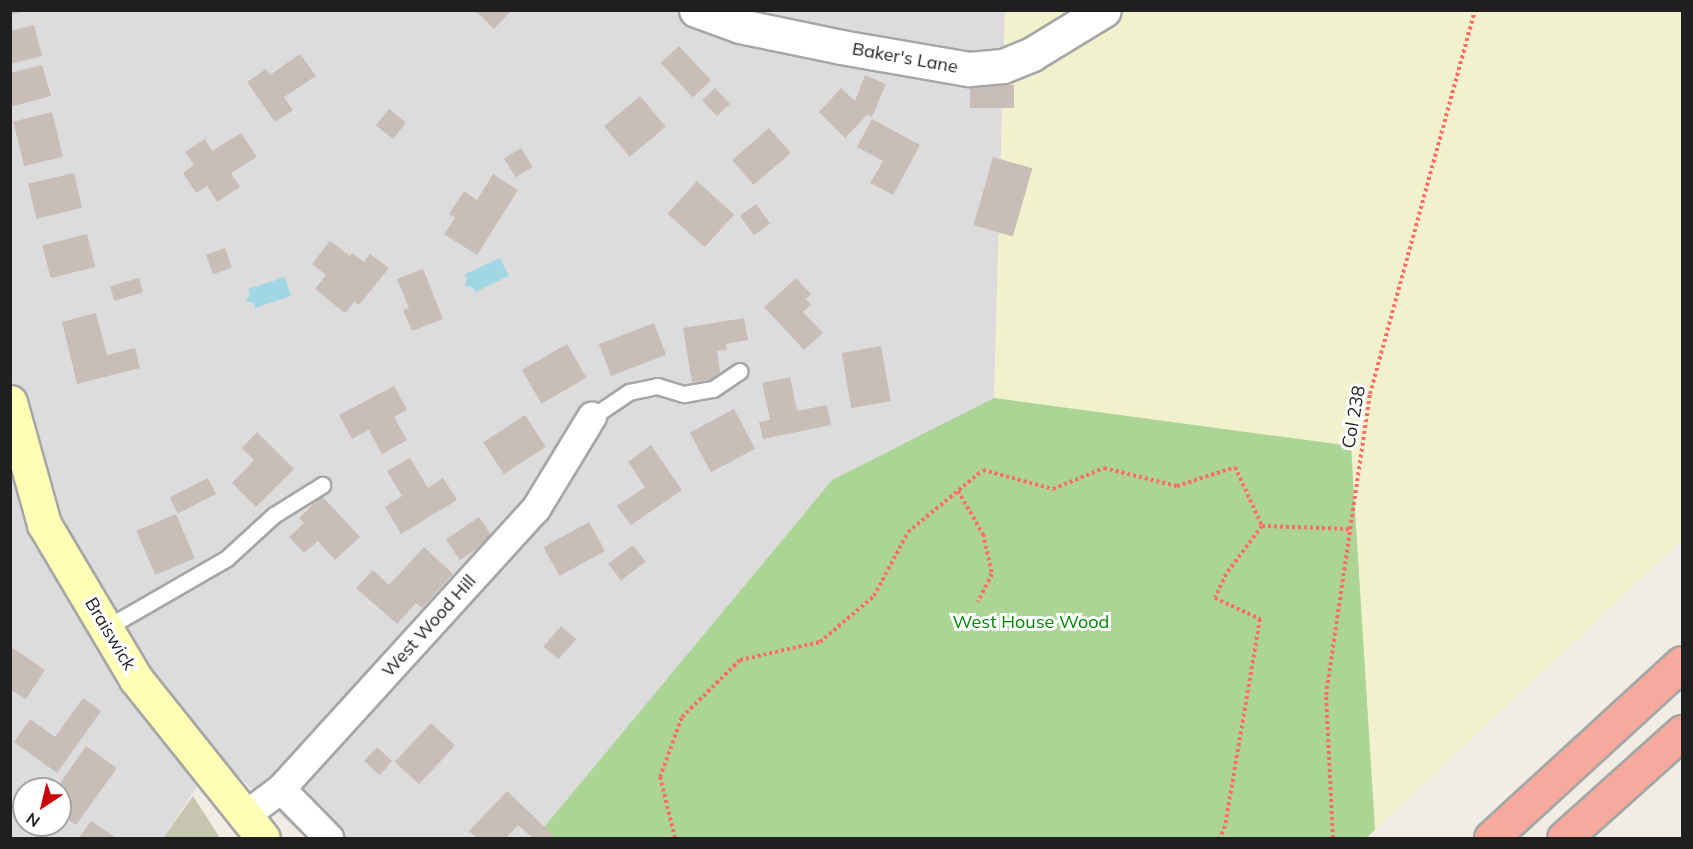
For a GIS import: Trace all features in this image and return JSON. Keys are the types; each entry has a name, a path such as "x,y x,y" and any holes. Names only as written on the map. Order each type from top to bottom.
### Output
{"highway":[{"path":"1491,838 1683,663"},
{"path":"1564,838 1683,732"}],"main road":[{"name":"Braiswick","path":"10,402 44,524 136,679 254,827"}],"street":[{"name":"Baker's Lane","path":"696,10 740,26 842,47 969,69 1003,66 1032,54 1104,10"},
{"name":"West Wood Hill","path":"254,827 281,789 536,509 592,417"},
{"path":"281,789 329,838"}],"lane":[{"path":"592,417 629,392 657,386 684,394 713,389 740,371"},
{"path":"106,628 227,558 273,515 322,485"}],"path":[{"name":"Col 238","path":"1333,838 1326,694 1370,394 1475,10"},
{"path":"675,838 660,777 682,717 740,660 820,642 874,596 908,532 983,470 1053,489 1104,468 1177,486 1235,467 1262,526"},
{"path":"958,491 983,534 992,574 978,602"},
{"path":"1262,526 1350,529"},
{"path":"1220,838 1225,826 1260,619 1215,598 1226,574 1262,526"}],"shaded area":[{"path":"10,11 1005,11 994,398 832,480 535,838 306,838 217,757 163,838 11,838"},
{"path":"1005,11 1682,11 1682,540 1375,830 1350,447 994,398"},
{"path":"193,796 220,838 163,838"}],"green space":[{"name":"West House Wood","path":"994,398 1351,446 1375,830 1366,838 535,838 832,480"}],"water":[{"path":"500,258 509,276 475,292 472,287 465,286 467,279 465,274"},
{"path":"285,277 291,296 255,308 254,303 246,301 250,294 248,289"}],"building":[{"path":"10,10 25,10 25,11 10,15"},
{"path":"475,10 512,10 494,29"},
{"path":"34,25 42,56 10,64 10,31"},
{"path":"679,46 711,80 693,97 661,63"},
{"path":"300,54 316,76 284,97 293,110 275,122 247,82 266,69 270,75"},
{"path":"42,65 51,96 10,107 10,73"},
{"path":"865,75 886,84 872,117 867,115 845,138 819,112 841,88 855,101"},
{"path":"970,85 1014,85 1014,108 970,108"},
{"path":"715,88 730,104 717,116 702,100"},
{"path":"640,96 666,127 630,157 604,126"},
{"path":"389,109 406,123 393,139 376,125"},
{"path":"52,112 63,157 24,166 13,122"},
{"path":"872,119 920,145 893,195 870,183 883,161 857,147"},
{"path":"769,128 791,153 754,185 732,160"},
{"path":"241,133 257,157 231,173 240,187 217,202 207,186 196,193 183,173 194,165 185,152 205,139 212,151"},
{"path":"521,148 533,167 516,177 504,159"},
{"path":"993,157 1032,168 1013,237 973,225"},
{"path":"74,173 82,208 36,219 28,184"},
{"path":"493,174 518,190 477,255 444,234 455,218 449,214 464,191 477,200"},
{"path":"697,181 734,214 705,247 668,214"},
{"path":"756,204 770,223 754,235 740,216"},
{"path":"87,234 95,267 51,278 42,245"},
{"path":"330,241 350,256 352,253 364,262 370,254 389,268 359,305 354,302 345,313 315,289 326,275 312,264"},
{"path":"225,248 232,268 213,274 206,255"},
{"path":"423,269 443,319 412,331 403,310 409,308 397,279"},
{"path":"139,278 143,292 114,301 110,286"},
{"path":"796,278 811,294 806,299 811,305 803,312 823,333 804,350 764,307"},
{"path":"96,313 107,355 135,348 140,368 77,384 62,322"},
{"path":"744,318 748,340 726,344 727,350 717,351 721,378 692,382 683,328"},
{"path":"654,323 666,355 611,376 599,344"},
{"path":"567,344 586,378 541,404 522,370"},
{"path":"881,346 891,401 851,408 842,353"},
{"path":"790,377 797,411 827,405 831,425 763,439 759,422 770,420 762,383"},
{"path":"394,386 407,410 394,417 407,440 382,454 369,430 352,439 339,415"},
{"path":"734,409 755,449 711,472 690,432"},
{"path":"525,415 546,447 504,474 483,442"},
{"path":"257,432 294,469 256,507 232,483 254,460 242,448"},
{"path":"651,445 682,490 631,525 617,506 645,487 628,462"},
{"path":"410,458 428,488 443,478 457,500 401,534 385,507 402,496 387,471"},
{"path":"208,478 216,494 178,514 170,498"},
{"path":"322,496 360,537 335,560 318,541 304,553 289,537 304,523 299,518"},
{"path":"176,514 195,558 155,575 136,531"},
{"path":"479,517 493,538 460,560 446,539"},
{"path":"589,522 605,551 560,576 544,547"},
{"path":"633,545 646,562 621,580 608,564"},
{"path":"424,547 453,574 422,608 416,603 397,624 356,588 373,570 389,585"},
{"path":"561,626 576,639 558,659 543,646"},
{"path":"10,646 45,670 26,699 10,689"},
{"path":"83,698 101,711 57,773 14,742 30,719 55,737"},
{"path":"431,723 455,746 419,784 395,762"},
{"path":"86,746 117,768 76,825 72,822 72,777 64,777"},
{"path":"377,747 392,761 379,775 364,761"},
{"path":"507,791 552,834 548,838 533,838 518,825 506,838 477,838 469,831"},
{"path":"91,821 116,838 79,838"}]}
